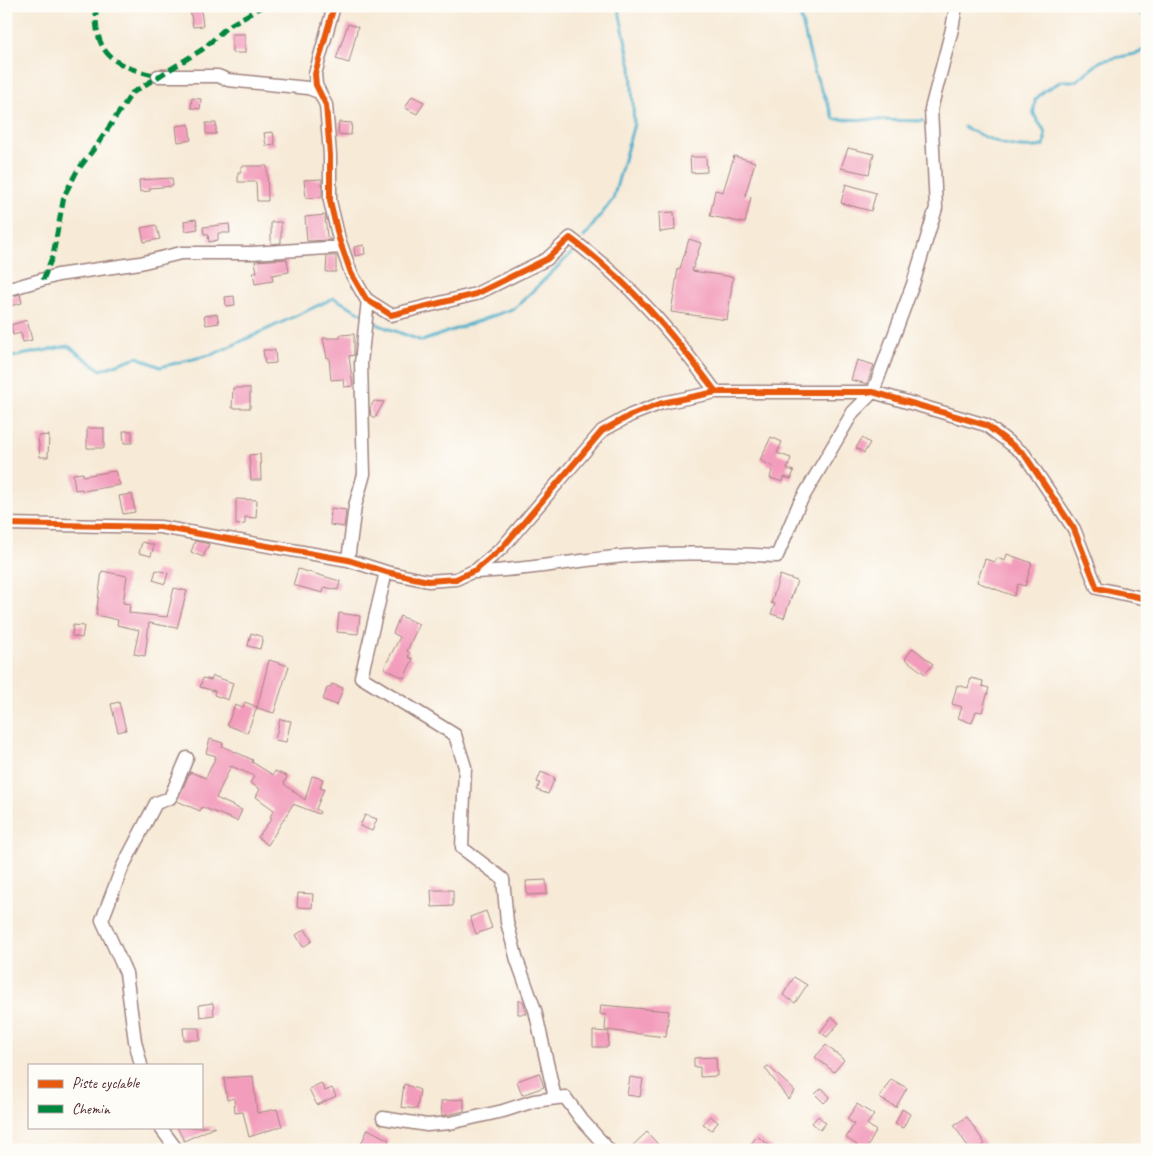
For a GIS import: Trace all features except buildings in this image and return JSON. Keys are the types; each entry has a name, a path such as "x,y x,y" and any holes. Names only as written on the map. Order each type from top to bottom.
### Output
{"street":[{"path":"334,6 315,74 316,85 326,105 330,155 330,201 342,248 351,273 368,300 391,316 476,294 547,259 570,238 595,257 662,321 716,392"},
{"path":"472,572 498,571 638,555 712,552 778,556 799,504 853,412 873,392 913,284 936,208 931,109 952,29 956,6"},
{"path":"158,76 218,76 228,80 308,88 320,92"},
{"path":"6,290 58,275 140,263 181,253 252,253 342,248"},
{"path":"348,560 355,506 364,474 361,363 368,300"},
{"path":"6,524 160,526 348,560 386,572 428,581 456,579 472,572 502,548 570,466 602,431 631,415 662,403 716,392 756,390 873,392 986,425 994,431 1024,454 1070,522 1097,588 1147,599"},
{"path":"386,572 361,677 455,735 465,767 462,848 503,879 507,922 517,960 535,1010 555,1098"},
{"path":"141,1064 135,1041 126,973 102,920 122,868 156,803 170,798 186,758"},
{"path":"383,1118 427,1125 450,1123 503,1111 534,1100 565,1097 581,1119 609,1150"},
{"path":"161,1128 177,1150"}],"waterway":[{"path":"584,237 613,199 634,124 631,67 618,6"},
{"path":"798,6 814,71 834,119 923,121"},
{"path":"1135,6 1147,20"},
{"path":"964,127 1002,144 1022,147 1044,146 1044,130 1034,114 1035,100 1044,91 1062,81 1076,81 1101,61 1139,53 1147,47"},
{"path":"369,318 379,325 422,341 515,308 577,248"},
{"path":"6,358 68,346 101,370 137,357 160,367 214,354 334,298 363,314"}],"marked path":[{"path":"96,6 96,23 99,36 109,56 129,68 158,76"},
{"path":"43,280 53,255 64,196 77,171 132,93 203,49 228,26 263,6"}],"cycle path":[{"path":"334,6 315,74 316,85 326,105 330,155 330,201 339,239 351,273 366,299 391,315 476,294 547,259 570,238 612,272 649,309 716,392"},
{"path":"6,524 160,527 348,560 386,572 428,581 456,579 476,570 502,548 602,431 631,415 662,403 716,392 873,392 986,425 1024,454 1074,529 1097,588 1147,599"}]}
